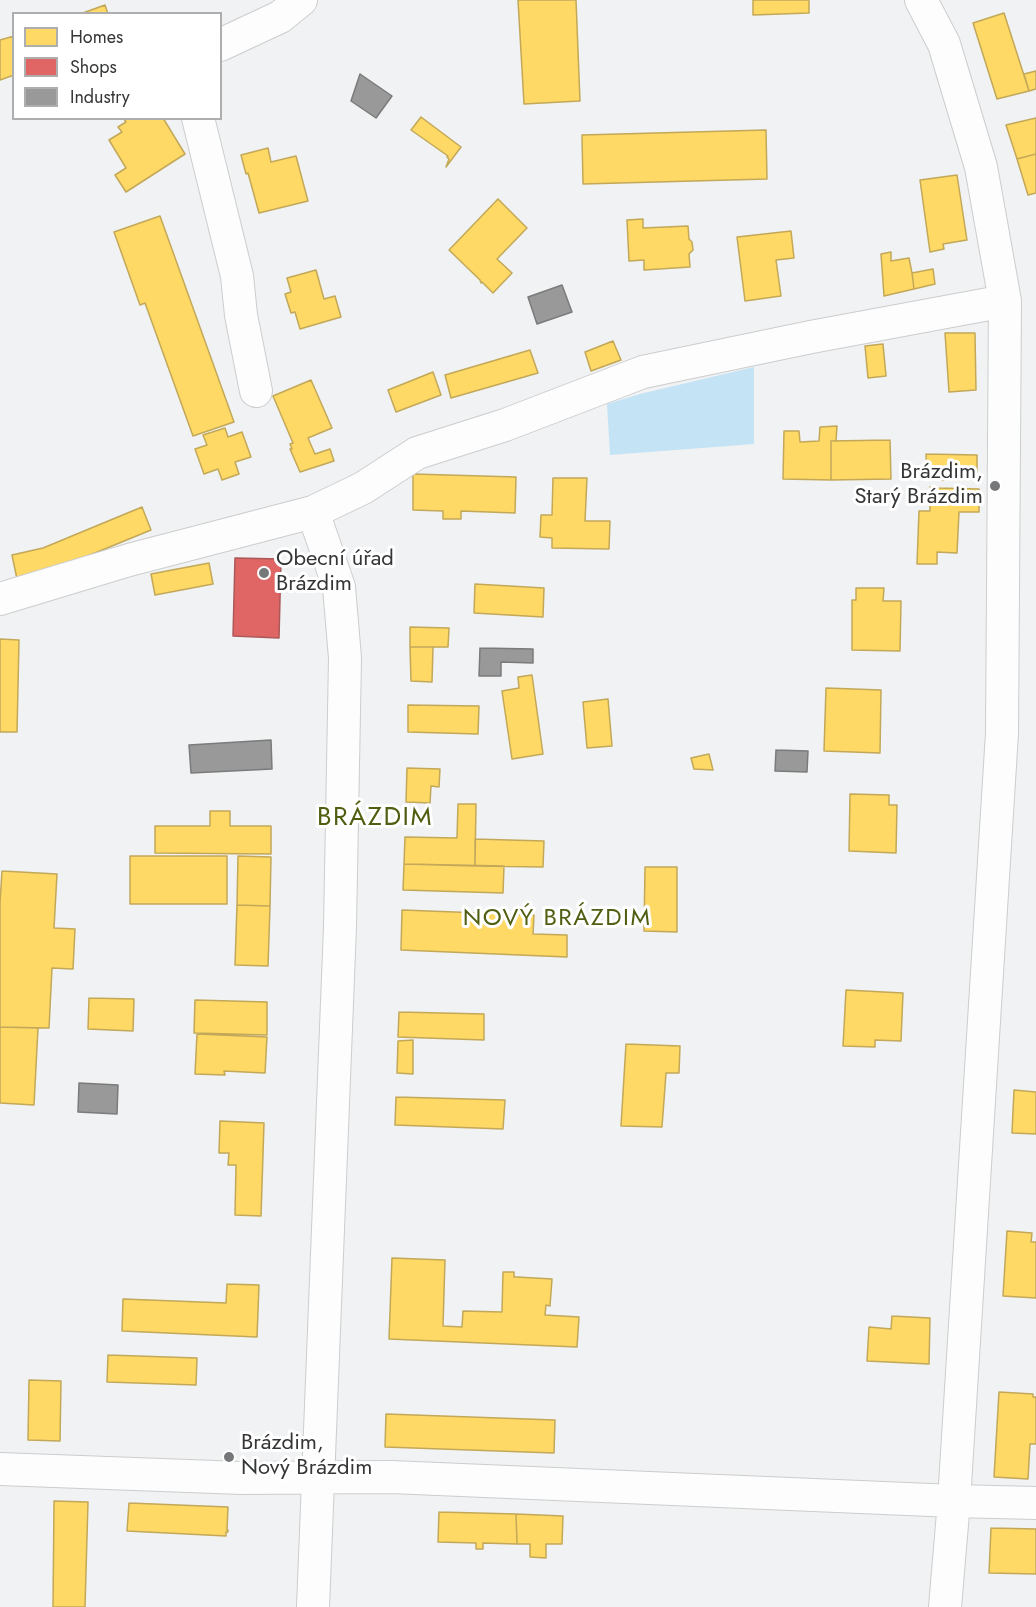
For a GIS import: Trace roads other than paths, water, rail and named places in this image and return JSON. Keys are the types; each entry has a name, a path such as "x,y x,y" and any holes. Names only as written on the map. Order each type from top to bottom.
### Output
{"street":[{"path":"222,44 280,17 301,0"},
{"path":"921,0 944,44 981,167 1005,301 1002,733 954,1501 945,1607"},
{"path":"198,120 237,276 241,315 256,392"},
{"path":"0,598 129,560 313,512 363,488 417,453 505,425 643,372 811,337 1005,301"},
{"path":"313,512 339,587 345,658 340,927 313,1607"},
{"path":"0,1469 242,1478 391,1477 1036,1503"}],"water":[{"path":"754,367 754,444 610,455 607,404"}],"place":[{"name":"Brázdim, Starý Brázdim","path":"995,486"},
{"name":"Obecní úřad Brázdim","path":"264,573"},
{"name":"Brázdim, Nový Brázdim","path":"229,1457"}],"district":[{"name":"BRÁZDIM","path":"375,819"},
{"name":"NOVÝ BRÁZDIM","path":"557,919"}]}
